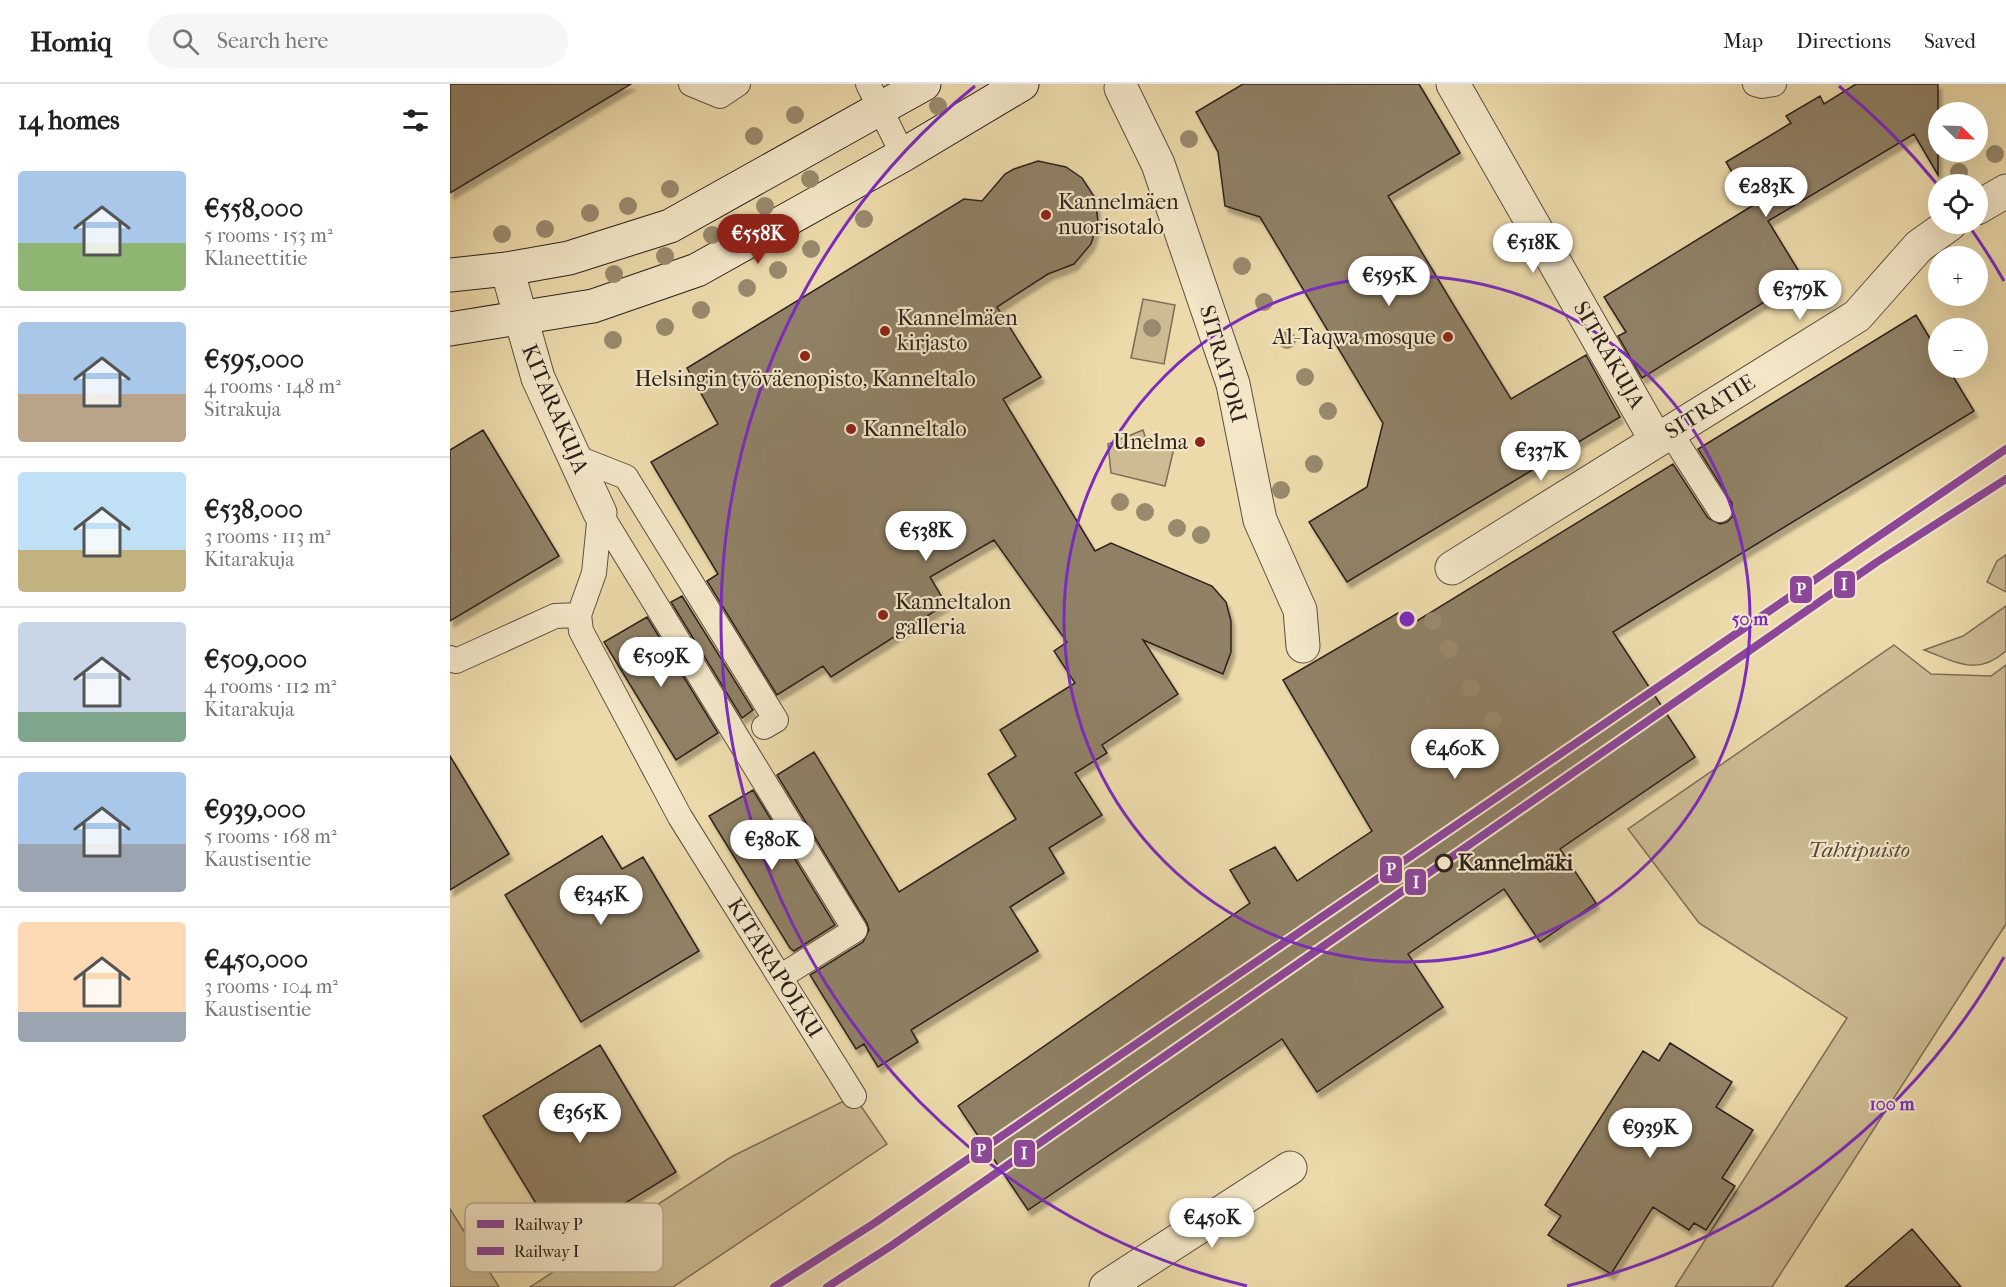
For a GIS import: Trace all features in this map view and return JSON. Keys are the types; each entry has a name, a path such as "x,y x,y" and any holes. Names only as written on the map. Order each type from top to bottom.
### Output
{"street":[{"path":"450,275 507,269 569,258 670,226 874,98 924,84"},
{"path":"450,329 593,306 697,270 903,155 1022,84"},
{"name":"SITRAKUJA","path":"1462,87 1663,436"},
{"name":"SITRATORI","path":"1121,88 1158,164 1233,384 1260,520 1300,610 1303,646"},
{"path":"1988,202 2006,191"},
{"name":"SITRATIE","path":"1452,568 1857,316 1919,246 1936,234"},
{"name":"KITARAKUJA","path":"507,269 538,378 600,513"},
{"path":"1106,1287 1290,1168"}],"lane":[{"path":"691,84 720,96 738,84"},
{"path":"1755,84 1762,86 1774,84"},
{"path":"874,98 903,155"},
{"path":"1663,436 1720,510"},
{"path":"575,457 626,477 776,720 764,727"},
{"path":"600,513 657,611 855,930 780,976"},
{"path":"450,658 456,661 555,616 579,615 594,573 600,513"},
{"name":"KITARAPOLKU","path":"579,615 581,631 664,789 854,1096"}],"green space":[{"path":"1143,299 1175,305 1164,364 1131,358"},
{"path":"1143,430 1149,448 1174,448 1165,486 1111,473 1108,444"},
{"path":"2006,555 2006,592 1987,582 1997,561"},
{"path":"2006,606 2006,651 1995,659 1985,664 1966,665 1924,650 1963,636"},
{"name":"Tahtipuisto","path":"1894,645 1931,674 1991,676 2006,665 2006,924 1772,1287 1675,1287 1847,1018 1699,923 1628,829"},
{"path":"854,1096 887,1144 673,1287 530,1287 553,1272 663,1272 663,1203 660,1203 731,1157"},
{"path":"450,1209 465,1233 465,1272 490,1272 499,1287 450,1287"}],"building":[{"path":"450,84 631,84 450,193"},
{"path":"1243,84 1419,84 1460,153 1388,196 1459,314 1511,399 1586,355 1620,417 1347,582 1309,522 1367,487 1383,423 1260,217 1225,206 1218,152 1196,112"},
{"path":"1856,84 1938,84 1938,102 1928,102 1928,158 1914,134 1768,221 1803,278 1642,378 1618,336 1626,332 1604,297 1752,206 1726,162 1791,123 1786,116 1820,96 1824,104"},
{"name":"Kanneltalo","path":"1038,161 1066,167 1082,178 1095,198 1098,222 1091,244 1074,264 1048,274 997,307 1041,377 1003,399 1095,551 1111,543 1212,586 1226,602 1231,621 1231,652 1223,674 1143,640 1178,694 1102,745 1107,753 1075,773 1102,815 1049,848 1064,873 1010,907 1038,951 911,1030 918,1042 878,1067 864,1044 856,1049 810,975 863,942 869,930 867,923 777,775 814,752 899,892 1016,819 988,774 1016,756 1000,730 1075,683 1054,651 1067,642 994,540 930,577 946,604 831,677 823,666 777,695 707,581 718,574 651,462 718,424 687,368 964,199 982,201 1005,174"},
{"path":"1930,162 1938,162 1937,174"},
{"path":"1916,315 1928,335 1928,378 1954,378 1974,411 1613,632 1695,757 1560,849 1596,903 1540,942 1504,889 1408,954 1443,1007 1317,1092 1282,1039 1028,1210 958,1106 1250,903 1230,870 1275,847 1297,881 1372,831 1283,680 1398,613 1407,627 1673,464 1708,518 1720,524 1727,522 1733,516 1732,503 1698,449"},
{"path":"483,430 559,556 450,621 450,450"},
{"path":"682,596 753,710 742,718 671,602"},
{"path":"647,617 718,733 676,760 604,642"},
{"path":"450,756 509,854 450,890"},
{"path":"753,790 835,925 794,951 709,816"},
{"path":"602,836 622,869 643,857 699,951 581,1022 505,895"},
{"path":"1670,1043 1732,1082 1716,1107 1753,1130 1722,1178 1735,1186 1706,1230 1694,1223 1689,1230 1653,1207 1611,1274 1548,1235 1561,1216 1545,1205 1643,1051 1659,1061"},
{"path":"600,1045 676,1172 625,1203 536,1203 483,1116"},
{"path":"1912,1229 1961,1287 1845,1287"}],"rail line":[{"name":"P","path":"774,1287 873,1224 2006,449"},
{"name":"I","path":"827,1287 891,1246 1877,562 2006,479"}],"place":[{"name":"Kannelmäen nuorisotalo","path":"1046,215"},
{"name":"Kannelmäen kirjasto","path":"885,331"},
{"name":"Al-Taqwa mosque","path":"1448,337"},
{"name":"Helsingin työväenopisto, Kanneltalo","path":"805,356"},
{"name":"Kanneltalo","path":"851,429"},
{"name":"Unelma","path":"1200,442"},
{"name":"Kanneltalon galleria","path":"883,615"},
{"name":"Kannelmäki","path":"1444,863"}]}
